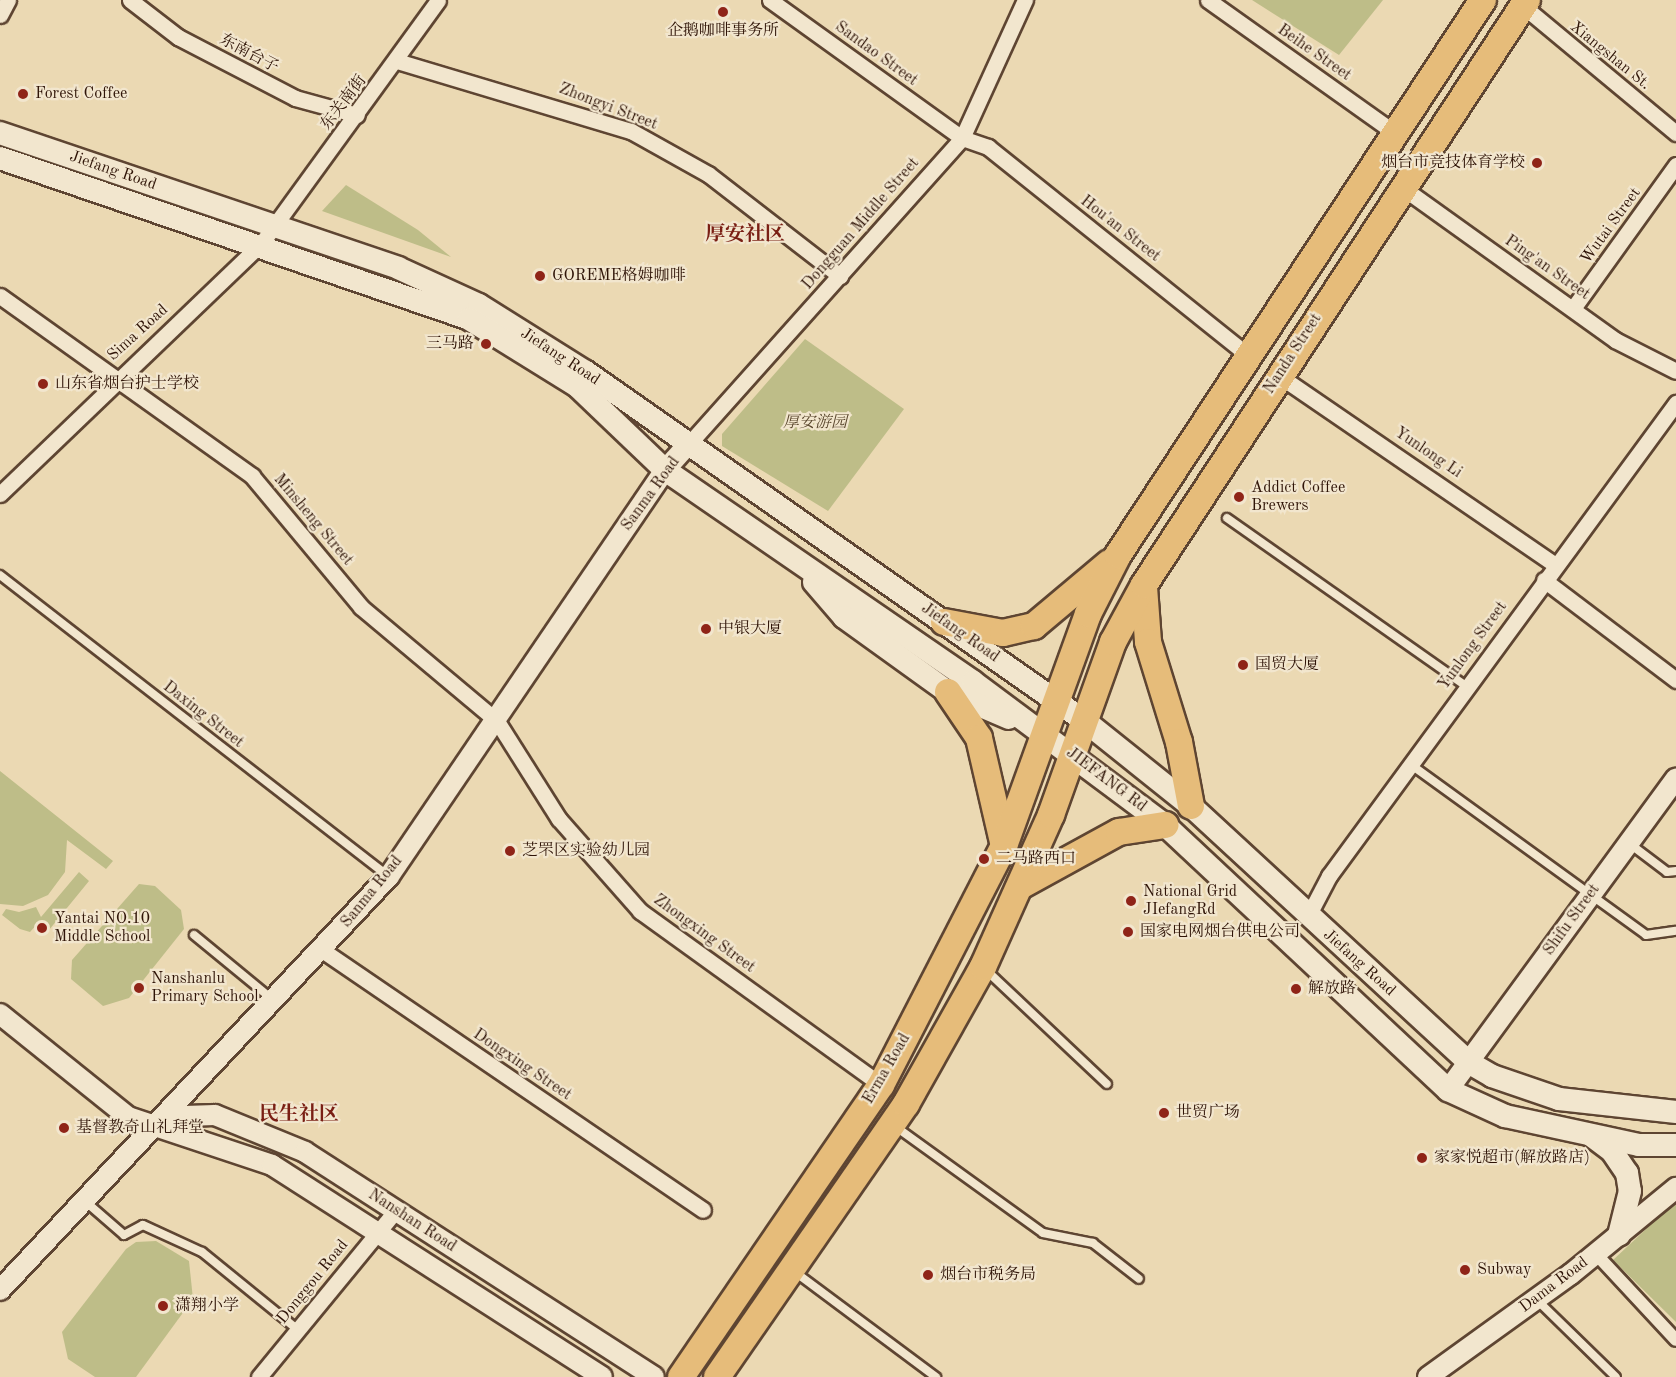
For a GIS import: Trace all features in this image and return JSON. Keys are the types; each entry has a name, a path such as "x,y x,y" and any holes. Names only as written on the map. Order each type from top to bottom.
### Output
{"main road":[{"name":"Nanda Street","path":"1047,736 1088,614 1118,555 1398,135 1483,0"},
{"name":"Nanda Street","path":"1074,756 1113,642 1144,585 1278,375 1525,3"},
{"name":"Jiefang Road","path":"0,133 398,268 479,305 586,372 686,447 1058,702"},
{"name":"Jiefang Road","path":"0,158 261,244 469,319 577,386 665,470 1047,736"},
{"path":"944,622 1003,633 1034,626 1118,555"},
{"path":"797,560 844,617 948,692 1026,722"},
{"path":"1144,585 1148,642 1179,742 1191,806"},
{"path":"948,692 979,738 1004,846"},
{"path":"1058,702 1086,722"},
{"name":"Jiefang Road","path":"1086,722 1191,806 1468,1062 1492,1077 1559,1099 1676,1112"},
{"name":"Erma Road","path":"681,1377 881,1085 1004,846 1047,736"},
{"name":"JIEFANG Rd","path":"1047,736 1165,825"},
{"name":"Erma Road","path":"717,1377 892,1124 983,967 1022,885 1074,756"},
{"name":"Jiefang Road","path":"1165,825 1448,1090 1505,1116 1591,1135 1676,1145"},
{"path":"1022,885 1119,832 1165,825"},
{"path":"1591,1135 1612,1151 1627,1173 1630,1191 1619,1235"}],"street":[{"path":"0,15 8,0"},
{"name":"东南台子","path":"130,0 149,5 178,37 295,98 357,115"},
{"name":"东关南街","path":"275,225 397,61 438,0"},
{"name":"Sandao Street","path":"770,0 962,138"},
{"name":"Dongguan Middle Street","path":"686,447 962,138 1025,0"},
{"name":"Beihe Street","path":"1208,0 1398,135"},
{"name":"Xiangshan St.","path":"1525,3 1676,133"},
{"name":"Zhongyi Street","path":"397,61 631,131 726,187 840,276"},
{"name":"Hou'an Street","path":"962,138 988,147 1250,357"},
{"name":"Wutai Street","path":"1574,307 1676,165"},
{"name":"Ping'an Street","path":"1402,188 1574,307 1616,340 1676,371"},
{"name":"Sima Road","path":"0,494 116,377 261,244 275,225"},
{"name":"Minsheng Street","path":"0,296 252,476 360,607 497,721"},
{"name":"Yunlong Li","path":"1278,375 1555,566"},
{"name":"Yunlong Street","path":"1308,916 1329,876 1466,686 1676,403"},
{"name":"Sanma Road","path":"0,1290 322,950 388,876 497,721 665,470 686,447"},
{"path":"1544,580 1676,680"},
{"name":"Zhongxing Street","path":"497,721 560,819 640,911 881,1085"},
{"name":"Shifu Street","path":"1448,1090 1676,778"},
{"name":"Dongxing Street","path":"322,950 702,1210"},
{"name":"Nanshan Road","path":"0,1014 107,1103 154,1127 272,1165 602,1377"},
{"name":"Nanshan Road","path":"154,1127 185,1116 215,1115 255,1128 305,1152 654,1377"},
{"name":"Dama Road","path":"1428,1377 1596,1254 1676,1188"},
{"name":"Donggou Road","path":"259,1377 396,1210"},
{"path":"1596,1254 1676,1340"}],"lane":[{"path":"1227,518 1466,686"},
{"name":"Daxing Street","path":"0,575 388,876"},
{"path":"1410,764 1646,935 1676,931"},
{"path":"1629,843 1667,872 1676,871"},
{"path":"194,935 274,1001"},
{"path":"983,967 1107,1084"},
{"path":"892,1124 1043,1233 1093,1243 1139,1279"},
{"path":"84,1201 124,1235 143,1225 202,1252 298,1330"},
{"path":"792,1269 936,1377"},
{"path":"1536,1299 1616,1377"}],"green space":[{"path":"1252,0 1383,0 1339,55"},
{"path":"346,185 418,230 451,257 322,211"},
{"name":"厚安游园","path":"805,339 904,409 828,511 722,446 722,434"},
{"path":"0,771 113,861 106,869 67,840 65,872 48,895 23,906 0,904"},
{"path":"79,872 89,881 49,930 39,922 30,932 20,929 2,915 6,909 19,912 36,907 41,917"},
{"path":"139,884 155,886 181,910 184,929 129,998 103,1006 71,979 72,960"},
{"path":"1676,1201 1676,1322 1613,1260"},
{"path":"156,1241 189,1261 193,1299 136,1377 95,1377 68,1359 62,1332 126,1249 136,1242"}],"place":[{"name":"企鹅咖啡事务所","path":"723,12"},
{"name":"Forest Coffee","path":"23,94"},
{"name":"烟台市竞技体育学校","path":"1537,163"},
{"name":"GOREME格姆咖啡","path":"540,276"},
{"name":"三马路","path":"486,344"},
{"name":"山东省烟台护士学校","path":"43,384"},
{"name":"Addict Coffee Brewers","path":"1239,497"},
{"name":"中银大厦","path":"706,629"},
{"name":"国贸大厦","path":"1243,665"},
{"name":"芝罘区实验幼儿园","path":"510,851"},
{"name":"二马路西口","path":"984,859"},
{"name":"National Grid JIefangRd","path":"1131,901"},
{"name":"Yantai NO.10 Middle School","path":"42,928"},
{"name":"国家电网烟台供电公司","path":"1128,932"},
{"name":"Nanshanlu Primary School","path":"139,988"},
{"name":"解放路","path":"1296,989"},
{"name":"世贸广场","path":"1164,1113"},
{"name":"基督教奇山礼拜堂","path":"64,1128"},
{"name":"家家悦超市(解放路店)","path":"1422,1158"},
{"name":"Subway","path":"1465,1270"},
{"name":"烟台市税务局","path":"928,1275"},
{"name":"潇翔小学","path":"163,1306"}],"district":[{"name":"厚安社区","path":"745,235"},
{"name":"民生社区","path":"299,1115"}]}
